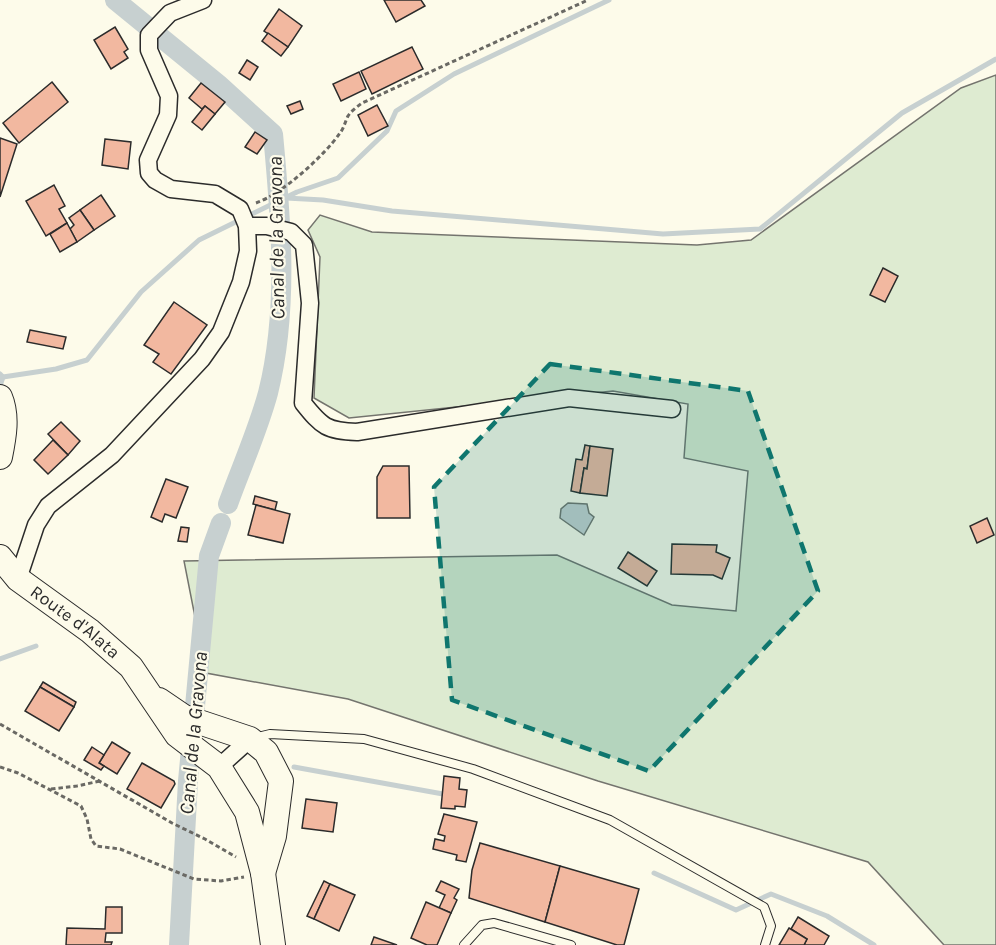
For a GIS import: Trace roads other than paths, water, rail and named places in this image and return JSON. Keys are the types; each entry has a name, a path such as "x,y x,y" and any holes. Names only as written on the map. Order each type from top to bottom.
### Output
{"street":[{"path":"18,579 36,525 48,506 112,454 202,359 221,332 240,282 248,250 247,226 240,209 215,194 171,189 155,180 149,173 148,160 168,115 169,96 149,50 149,36 170,13 203,0"},
{"path":"247,226 267,226 291,232 304,245 310,303 303,403 317,420 335,432 357,432 569,398 672,409"},
{"path":"0,397 3,404 5,431 0,457"},
{"name":"Route d'Alata","path":"0,557 18,579 90,631 131,667 177,735 219,767"},
{"path":"147,692 184,717 250,739 266,752 281,781 274,836 263,873"},
{"path":"250,739 219,767 247,812 263,873 273,945"}],"lane":[{"path":"250,739 270,734 364,740 473,769 610,820 764,908 771,926 765,945"},
{"path":"464,945 482,925 494,923 571,945"}],"waterway":[{"name":"Canal de la Gravona","path":"115,0 218,84 273,134 280,231 279,329 268,393 228,504"},
{"path":"3,377 56,369 87,360 141,292 199,240 297,192 338,178 387,131 396,111 454,74 609,0"},
{"path":"286,198 323,200 392,211 663,234 760,229 902,113 996,59"},
{"path":"0,374 3,377 0,386"},
{"name":"Canal de la Gravona","path":"179,945 188,781 209,556 221,523"},
{"path":"0,659 36,646"},
{"path":"294,767 443,794"},
{"path":"654,873 736,910 771,894 827,916 874,945"}]}
